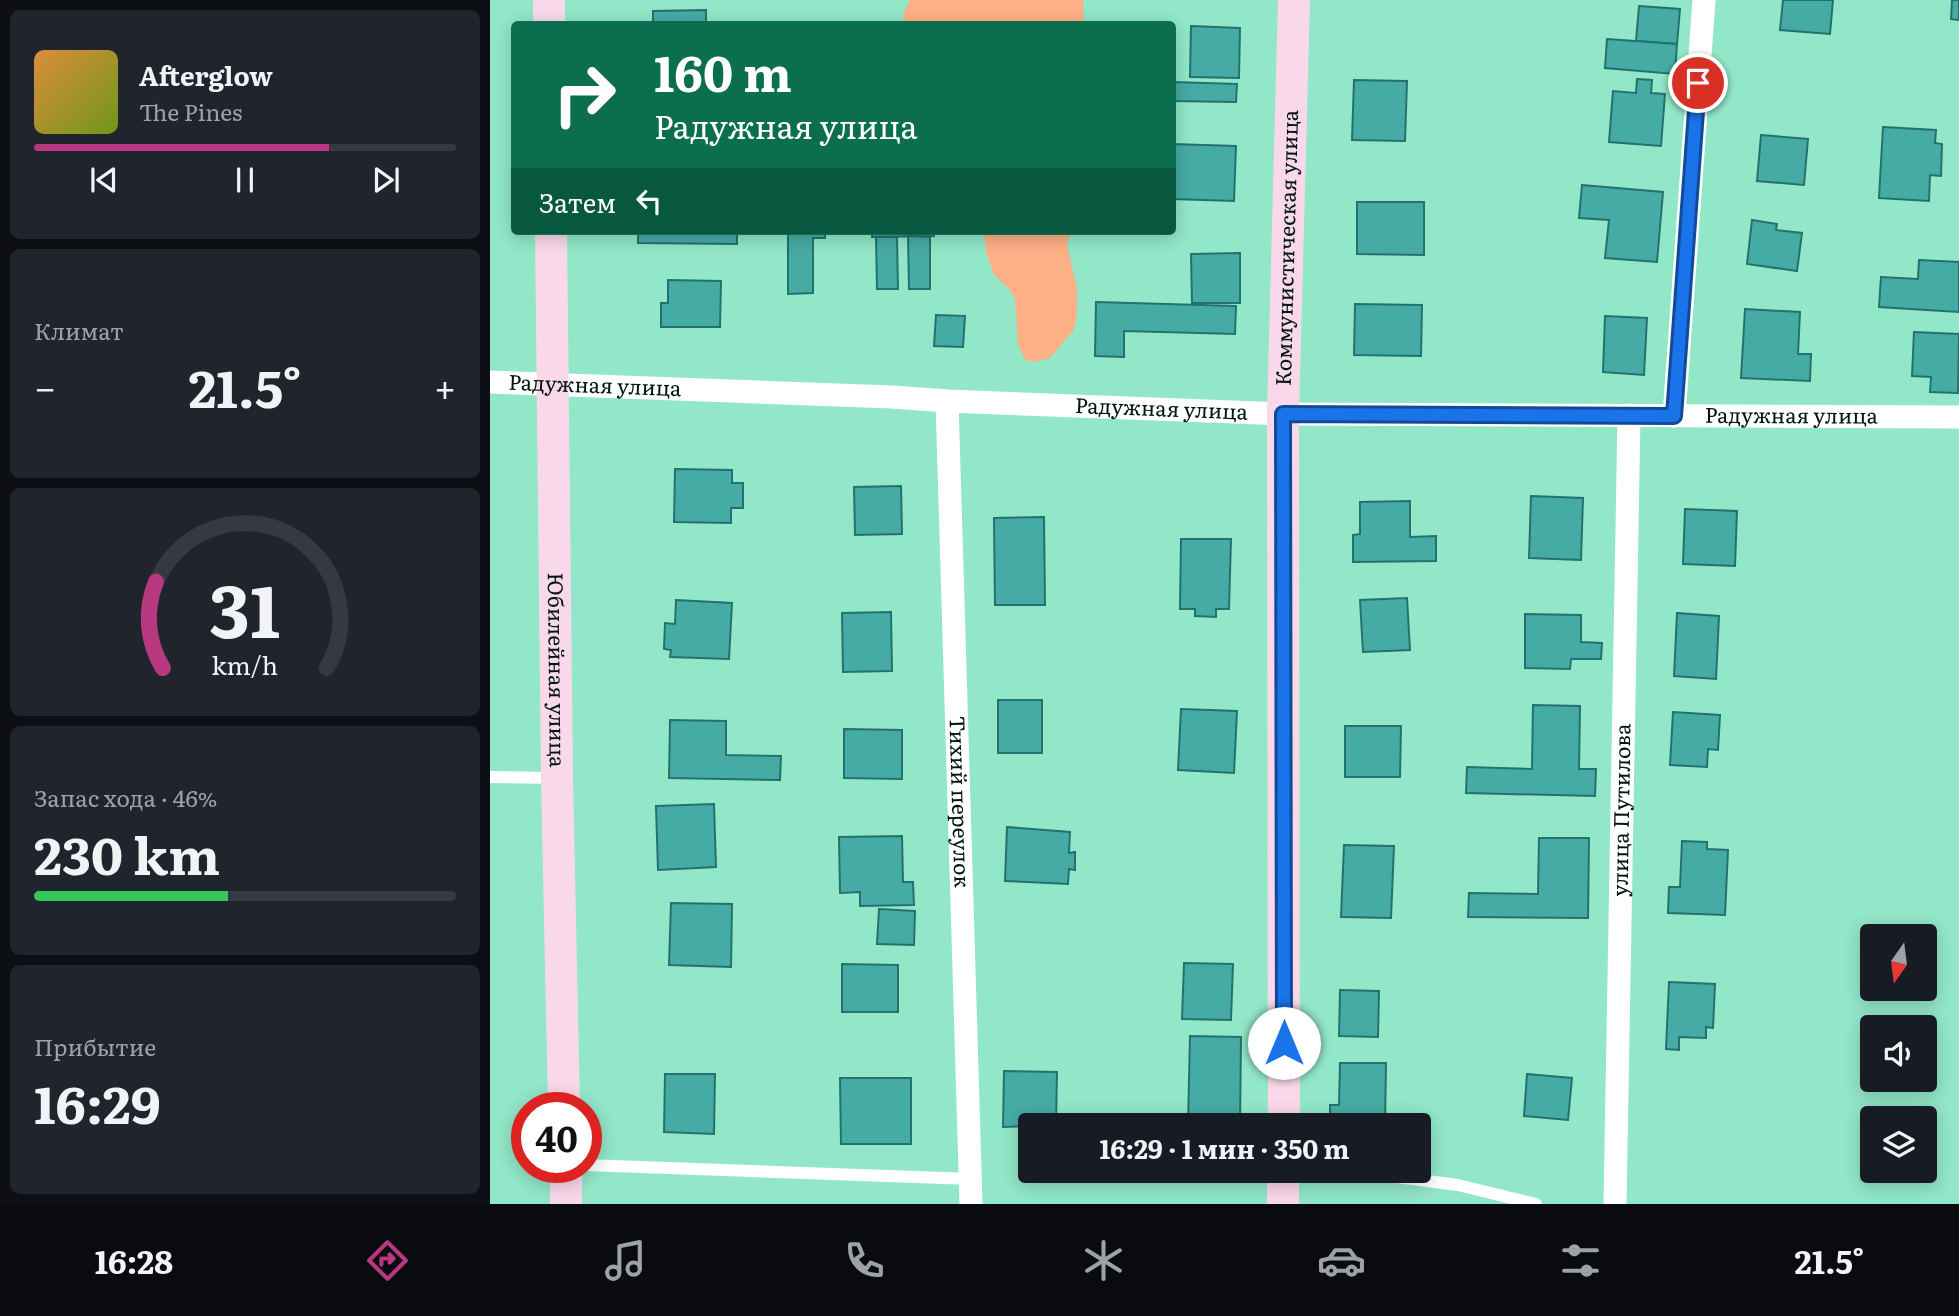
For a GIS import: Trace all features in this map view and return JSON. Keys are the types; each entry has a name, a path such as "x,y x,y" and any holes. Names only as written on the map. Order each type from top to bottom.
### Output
{"street":[{"path":"549,0 550,21"},
{"name":"Коммунистическая улица","path":"1284,1113 1283,414 1294,0"},
{"path":"1674,416 1704,0"},
{"name":"Юбилейная улица","path":"551,235 564,1092"},
{"name":"Радужная улица","path":"490,382 1283,414 1959,417"},
{"name":"Тихий переулок","path":"947,401 971,1204"},
{"name":"улица Путилова","path":"1615,1204 1629,415"},
{"path":"565,1183 566,1204"},
{"path":"1283,1183 1283,1204"}],"lane":[{"path":"490,777 557,778"},
{"path":"602,1166 972,1179"},
{"path":"1431,1181 1458,1185 1536,1204"}],"shaded area":[{"path":"910,0 1083,0 1084,21 903,21"},
{"path":"984,235 1070,235 1067,244 1077,289 1077,313 1074,330 1050,358 1034,362 1025,360 1018,345 1015,299 994,275"}],"building":[{"path":"1783,0 1833,0 1830,34 1780,30"},
{"path":"1952,0 1959,0 1959,20 1951,19"},
{"path":"1639,6 1680,9 1677,44 1636,41"},
{"path":"706,10 706,21 653,21 653,11"},
{"path":"1191,26 1240,28 1239,78 1190,77"},
{"path":"1607,39 1677,44 1675,74 1605,68"},
{"path":"1637,79 1652,80 1651,93 1665,94 1661,146 1609,142 1613,91 1636,93"},
{"path":"1354,80 1407,81 1405,141 1352,140"},
{"path":"1176,82 1237,84 1236,102 1176,101"},
{"path":"1883,127 1936,130 1935,143 1942,144 1941,176 1930,175 1929,201 1879,198"},
{"path":"1761,135 1808,139 1804,185 1757,181"},
{"path":"1176,144 1236,146 1234,201 1176,199"},
{"path":"1582,185 1663,192 1657,262 1605,258 1609,220 1579,218"},
{"path":"1357,202 1424,202 1424,255 1357,254"},
{"path":"1752,220 1777,224 1776,230 1802,233 1797,271 1747,264"},
{"path":"638,235 737,235 737,244 638,243"},
{"path":"788,235 825,235 825,238 813,238 813,293 788,294"},
{"path":"872,235 934,235 934,236"},
{"path":"908,236 930,237 930,289 909,289"},
{"path":"876,237 897,237 898,289 877,289"},
{"path":"1240,253 1240,303 1192,303 1191,254"},
{"path":"1919,260 1959,262 1959,312 1879,307 1881,277 1918,279"},
{"path":"668,280 721,281 720,327 661,327 661,303 668,303"},
{"path":"1096,302 1236,306 1235,334 1124,331 1124,357 1095,356"},
{"path":"1355,304 1422,305 1421,356 1354,355"},
{"path":"1745,309 1800,312 1798,354 1811,354 1810,381 1741,378"},
{"path":"936,315 965,316 963,347 934,346"},
{"path":"1605,316 1647,318 1644,375 1603,372"},
{"path":"1914,332 1959,334 1958,393 1930,392 1931,377 1912,376"},
{"path":"675,469 732,470 732,483 743,483 743,508 731,508 731,523 674,522"},
{"path":"901,486 902,534 855,535 854,487"},
{"path":"1531,496 1583,498 1581,560 1529,558"},
{"path":"1410,501 1410,537 1436,536 1436,561 1353,562 1353,535 1360,534 1360,502"},
{"path":"1685,509 1737,511 1735,566 1683,564"},
{"path":"1044,517 1045,605 995,605 994,518"},
{"path":"1181,539 1231,539 1229,609 1216,609 1216,617 1195,616 1195,609 1180,609"},
{"path":"1407,598 1410,650 1363,652 1360,600"},
{"path":"676,600 732,603 729,659 670,657 671,650 664,649 665,623 675,624"},
{"path":"891,612 892,671 843,672 842,613"},
{"path":"1677,613 1719,616 1716,679 1674,676"},
{"path":"1525,614 1581,615 1581,642 1602,643 1601,659 1571,659 1570,669 1525,668"},
{"path":"998,700 1042,700 1042,753 998,753"},
{"path":"1533,705 1580,706 1579,769 1596,769 1595,796 1466,793 1467,767 1532,769"},
{"path":"1181,709 1237,711 1234,773 1178,770"},
{"path":"1673,712 1720,715 1718,750 1708,749 1707,767 1670,765"},
{"path":"670,720 726,721 726,755 781,756 780,780 669,778"},
{"path":"1345,726 1401,726 1400,777 1345,777"},
{"path":"844,729 902,730 902,779 844,778"},
{"path":"714,804 716,867 658,870 656,806"},
{"path":"1007,827 1070,832 1069,853 1075,852 1075,870 1069,869 1068,884 1005,881"},
{"path":"902,836 903,882 913,882 914,905 860,906 860,892 840,893 839,837"},
{"path":"1539,838 1589,838 1588,918 1468,917 1469,893 1538,894"},
{"path":"1682,841 1707,842 1707,849 1728,850 1725,915 1668,913 1669,887 1680,887"},
{"path":"1344,845 1394,846 1391,918 1341,917"},
{"path":"671,903 732,904 731,967 669,965"},
{"path":"879,909 915,911 914,945 877,944"},
{"path":"1184,963 1233,964 1231,1020 1182,1019"},
{"path":"842,964 898,965 898,1012 842,1012"},
{"path":"1669,982 1715,984 1713,1028 1706,1027 1706,1038 1679,1037 1679,1050 1666,1049"},
{"path":"1340,990 1379,991 1378,1037 1339,1036"},
{"path":"1190,1036 1241,1037 1240,1113 1188,1113"},
{"path":"1340,1063 1386,1063 1385,1113 1330,1113 1330,1105 1339,1105"},
{"path":"1004,1071 1057,1072 1056,1113 1018,1113 1018,1126 1003,1127"},
{"path":"665,1074 715,1074 714,1134 664,1132"},
{"path":"1527,1074 1572,1078 1568,1120 1524,1116"},
{"path":"840,1078 911,1078 911,1144 841,1144"}],"route":[{"path":"1284,1043 1283,414 1674,416 1698,83"}]}
